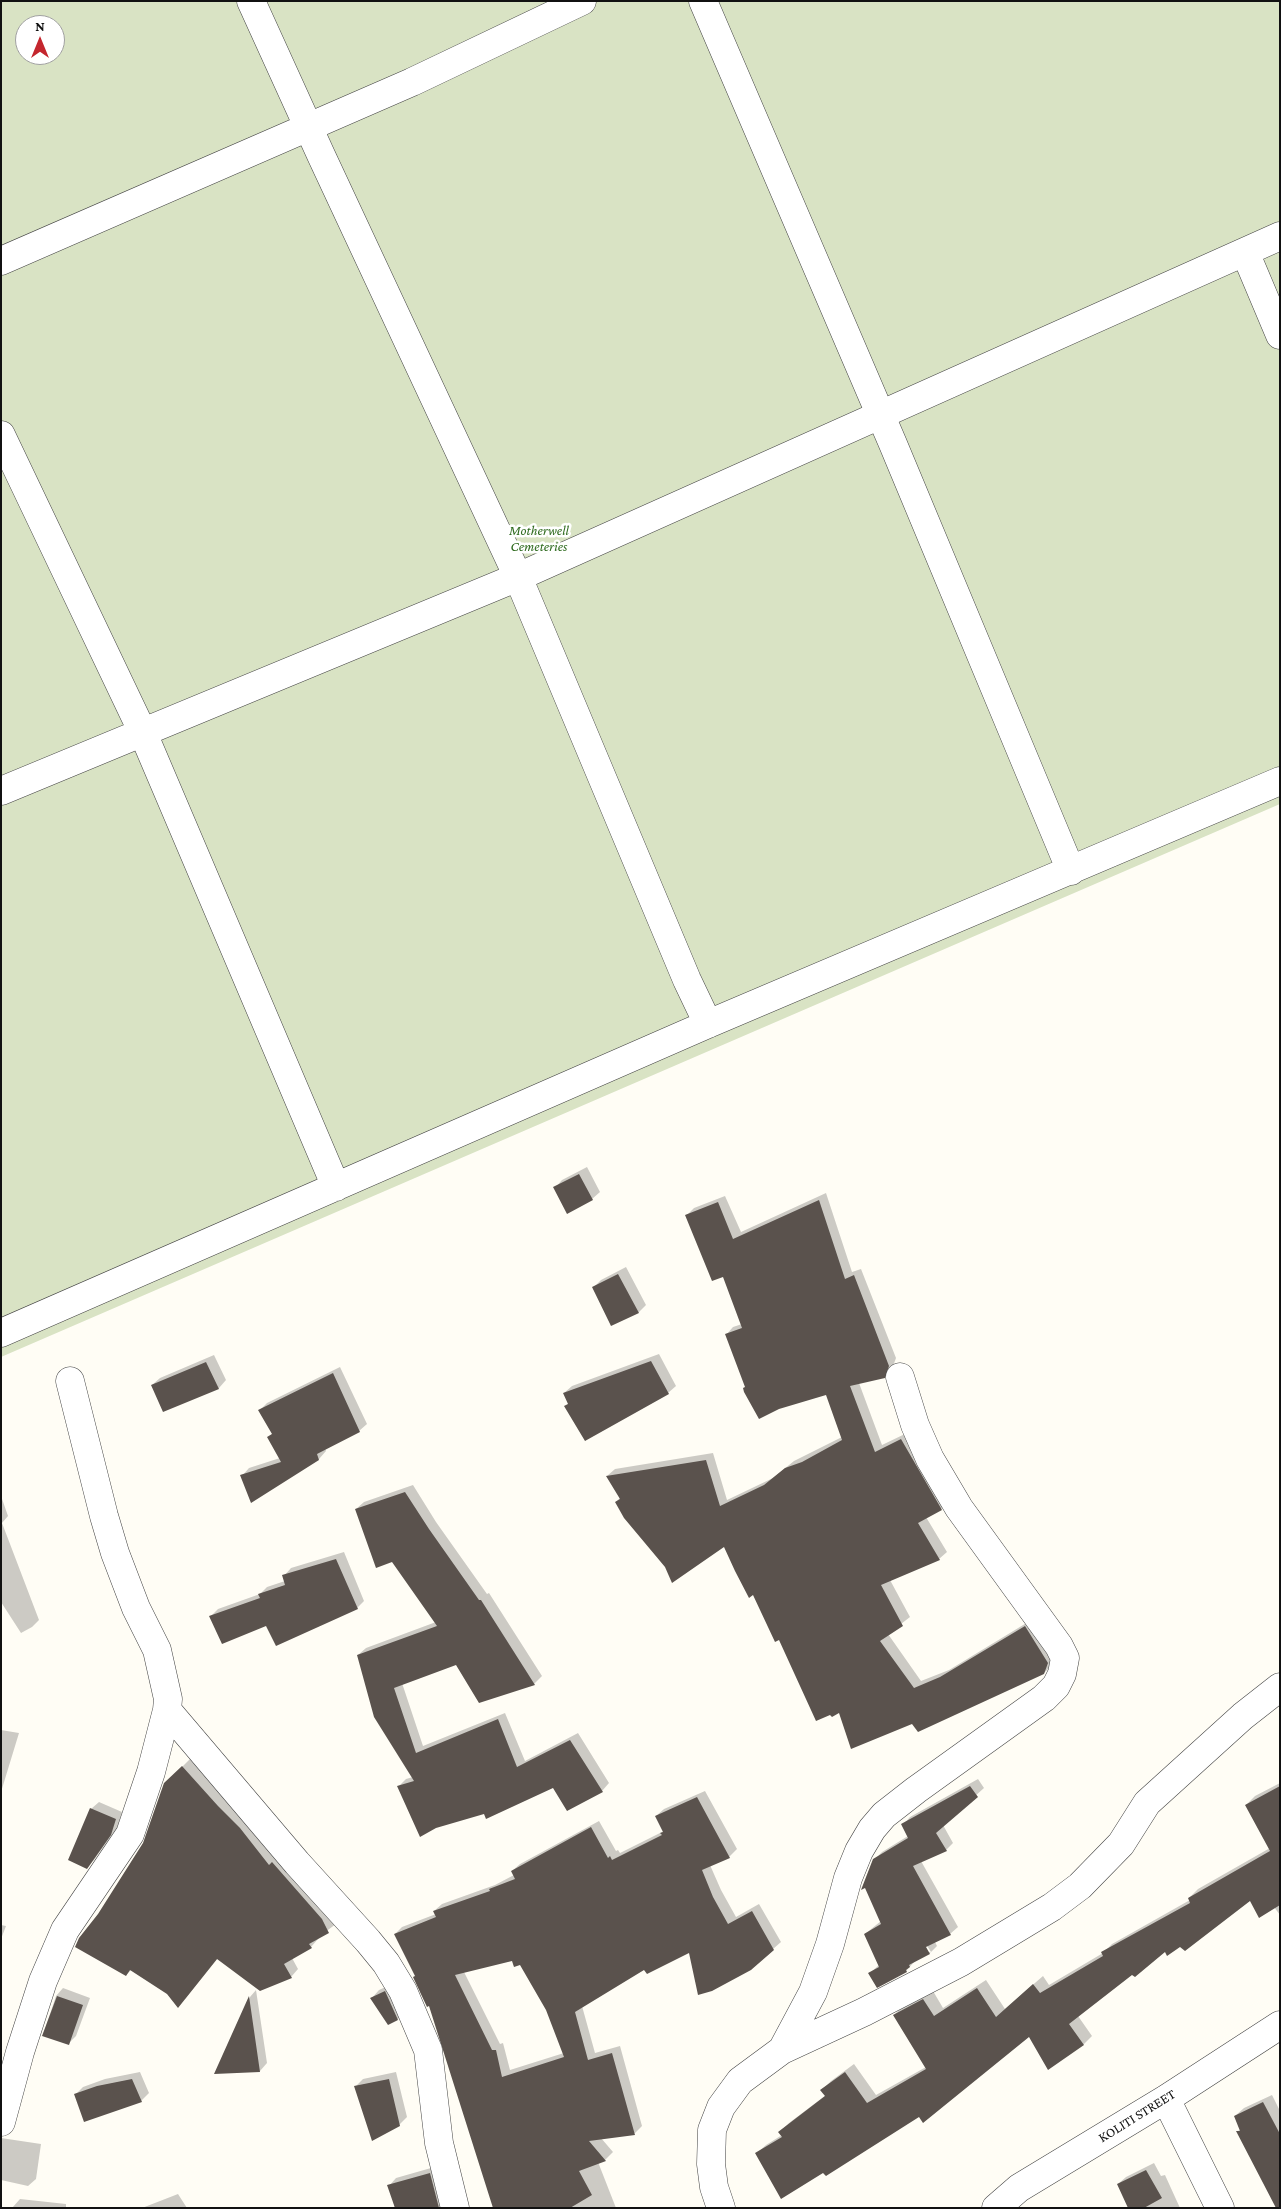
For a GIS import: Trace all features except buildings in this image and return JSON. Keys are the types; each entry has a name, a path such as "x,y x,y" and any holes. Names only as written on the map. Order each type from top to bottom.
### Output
{"street":[{"path":"252,1 309,126 320,155 518,577 687,980 708,1024"},
{"path":"1,261 412,82 582,1"},
{"path":"703,1 1072,871"},
{"path":"1,791 456,601 518,577 1280,236"},
{"path":"1245,252 1280,335"},
{"path":"1,435 143,733 336,1187"},
{"path":"1,1332 708,1024 1072,871 1280,781"},
{"path":"782,2050 813,1992 830,1944 848,1878 859,1850 872,1829 884,1815 916,1790 1044,1698 1056,1686 1062,1674 1065,1658 1059,1646 959,1508 930,1459 915,1425 900,1377"},
{"path":"1,2122 20,2052 43,1981 65,1930 130,1834 148,1781 167,1710 168,1699 157,1650 136,1608 115,1553 70,1381"},
{"path":"721,2208 714,2187 712,2130 721,2108 740,2081 782,2050 864,2012 961,1962 1023,1926 1080,1886 1121,1844 1147,1803 1243,1716 1280,1687"},
{"path":"167,1710 380,1956 403,1990 428,2050 439,2143 455,2208"},
{"name":"KOLITI STREET","path":"996,2208 1019,2188 1166,2099 1280,2025"},
{"path":"1166,2099 1220,2208"}],"green space":[{"name":"Motherwell Cemeteries","path":"1,1 1280,1 1280,804 1,1357"}]}
